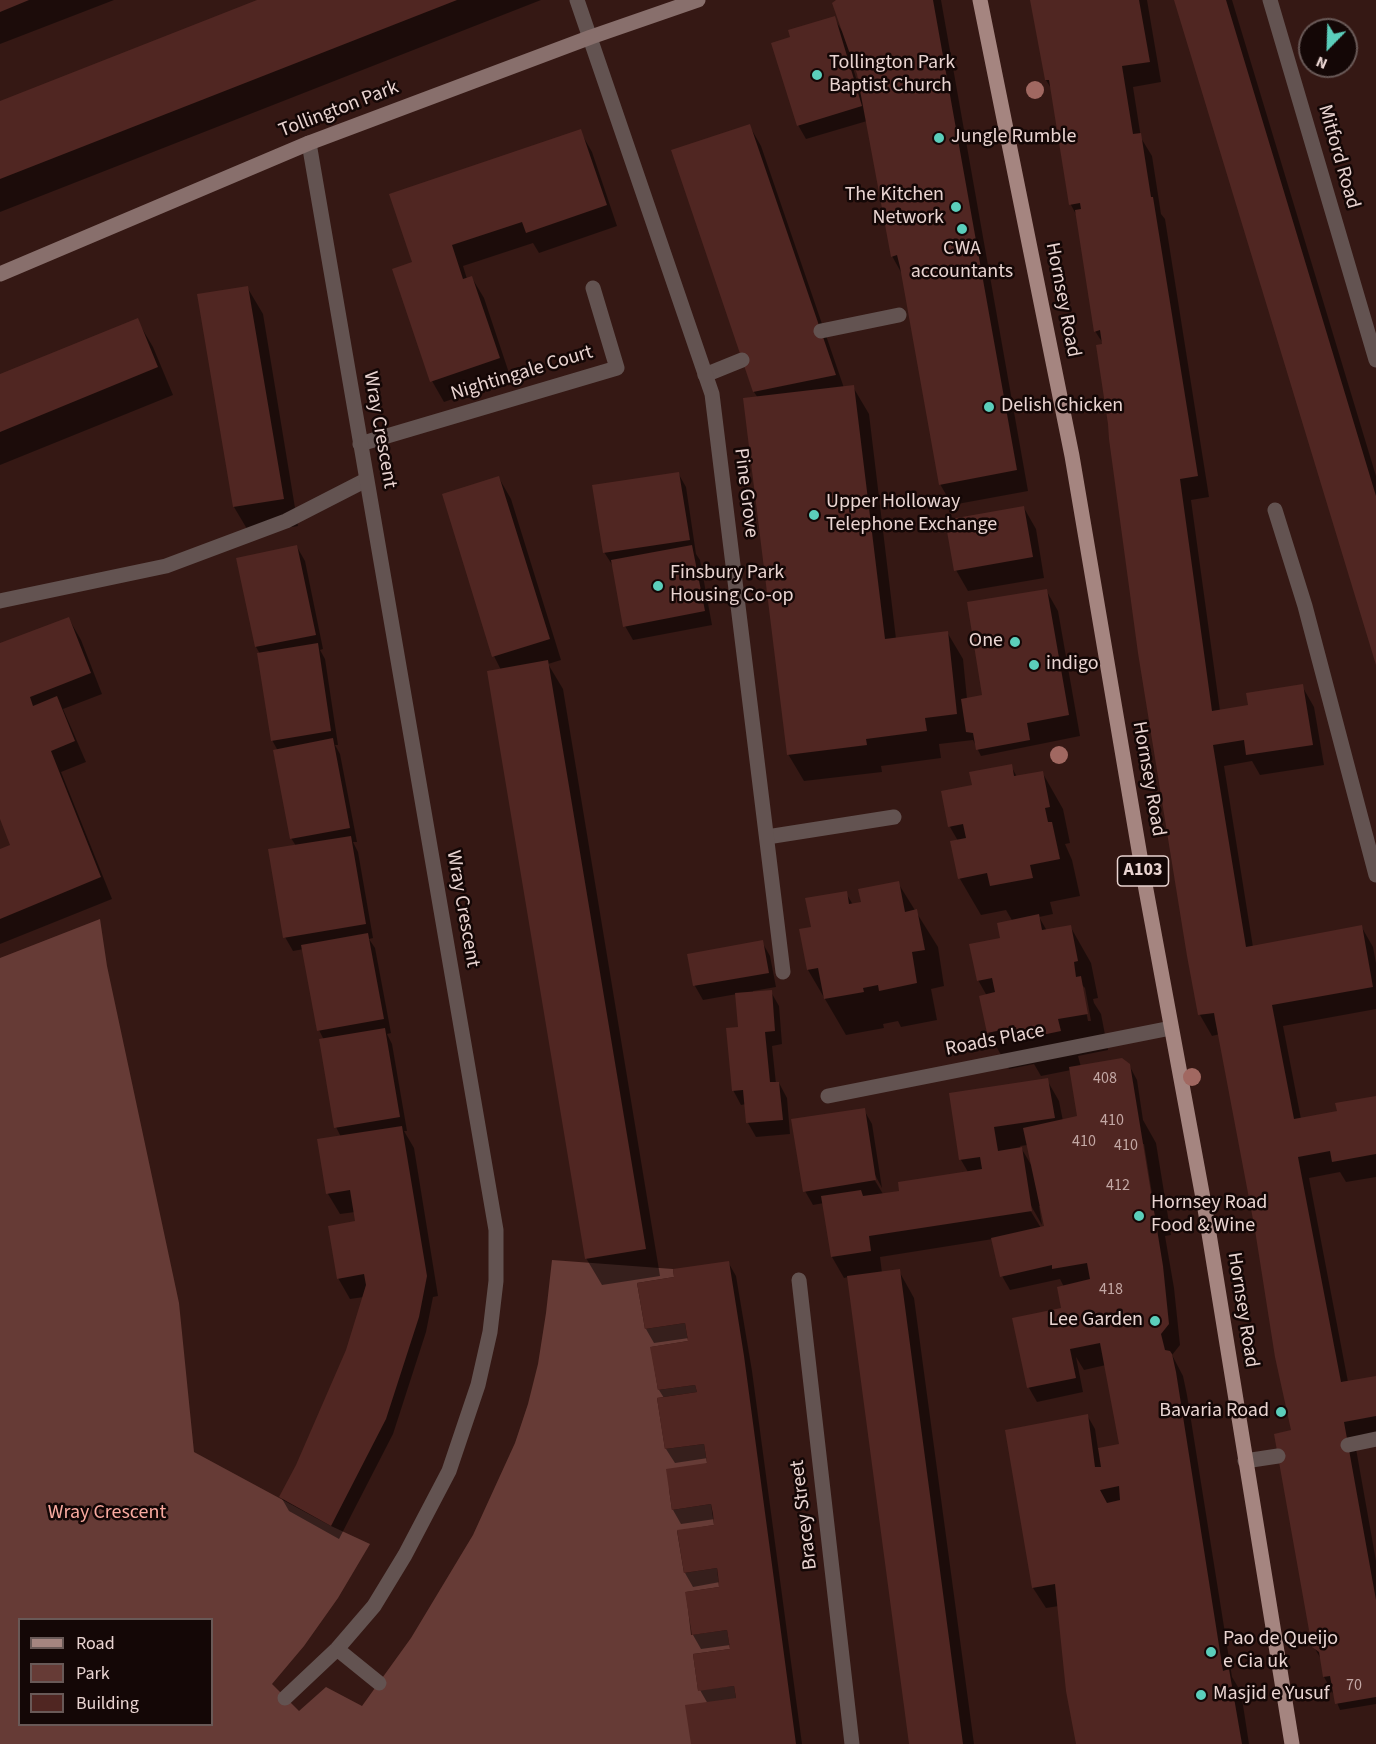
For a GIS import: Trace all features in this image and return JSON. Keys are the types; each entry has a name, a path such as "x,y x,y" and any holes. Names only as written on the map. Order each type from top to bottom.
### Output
{"main road":[{"name":"Hornsey Road","path":"980,0 1072,456 1171,1028 1205,1209 1292,1744"}],"street":[{"name":"Pine Grove","path":"577,0 712,394 783,972"},
{"name":"Tollington Park","path":"0,274 309,143 698,0"},
{"name":"Mitford Road","path":"1270,0 1376,360"},
{"name":"Wray Crescent","path":"285,1698 337,1649 380,1596 405,1555 449,1470 478,1385 490,1332 496,1281 496,1230 309,143"},
{"name":"Nightingale Court","path":"360,444 616,368 592,288"},
{"path":"821,331 899,315"},
{"path":"705,375 742,360"},
{"path":"0,601 166,566 286,521 366,480"},
{"path":"1275,510 1305,606 1376,874"},
{"path":"766,837 894,817"},
{"name":"Roads Place","path":"828,1096 1171,1028"},
{"name":"Bracey Street","path":"799,1280 852,1744"},
{"path":"1348,1444 1376,1440"},
{"path":"1245,1461 1278,1456"},
{"path":"337,1649 379,1683"}],"green space":[{"name":"Wray Crescent","path":"100,919 107,966 179,1303 194,1452 331,1526 370,1544 338,1598 304,1646 272,1684 299,1711 326,1687 362,1706 411,1638 473,1535 515,1443 538,1364 552,1260 673,1269 674,1277 637,1283 645,1329 685,1323 688,1341 651,1347 658,1390 695,1385 697,1392 657,1398 665,1449 704,1444 707,1463 669,1489 672,1510 711,1504 714,1525 677,1531 684,1573 717,1568 719,1587 686,1592 691,1635 727,1630 730,1649 693,1654 698,1690 734,1686 736,1698 691,1744 0,1744 0,958"}],"building":[{"path":"0,0 29,0 0,12"},
{"path":"257,0 457,0 0,179 0,101"},
{"path":"836,0 933,0 1017,470 939,485 900,267 897,255 891,257 857,74 832,3"},
{"path":"1030,0 1139,0 1150,62 1122,66 1133,134 1141,133 1151,197 1153,197 1198,476 1180,479 1212,711 1248,705 1246,693 1303,684 1313,745 1246,755 1244,740 1213,745 1246,947 1362,925 1373,987 1272,1005 1294,1119 1337,1111 1335,1103 1376,1096 1376,1154 1332,1162 1330,1151 1298,1157 1341,1382 1376,1376 1376,1416 1344,1422 1376,1600 1376,1697 1335,1704 1330,1676 1323,1677 1319,1652 1312,1647 1274,1434 1291,1430 1275,1357 1255,1230 1214,1013 1198,1015 1187,956 1138,653 1096,345 1102,344 1100,330 1094,332 1075,210 1081,209 1080,203 1069,205 1049,80 1045,80"},
{"path":"1174,0 1226,0 1376,496 1376,665"},
{"name":"Tollington Park Baptist Church","path":"835,16 862,106 797,126 771,43 790,37 788,30"},
{"path":"750,124 836,375 753,392 671,150"},
{"path":"581,129 607,205 526,233 522,222 452,245 463,279 472,276 500,358 430,382 392,269 412,262 389,194"},
{"path":"248,286 284,499 233,507 197,294"},
{"path":"138,318 158,367 0,432 0,374"},
{"name":"Upper Holloway Telephone Exchange","path":"854,385 885,639 948,631 957,714 925,718 927,731 866,739 867,745 787,755 743,398"},
{"path":"679,472 690,540 603,553 592,485"},
{"path":"499,476 550,639 492,657 442,494"},
{"path":"1024,506 1033,557 954,571 945,520"},
{"path":"297,545 316,635 255,647 236,558"},
{"name":"Finsbury Park Housing Co-op","path":"692,545 705,611 623,627 611,560"},
{"path":"1047,589 1069,715 1027,723 1030,740 976,750 973,733 966,732 961,699 982,695 967,602"},
{"path":"69,617 91,673 30,697 33,706 57,696 75,741 51,751 101,877 0,919 0,849 10,845 0,819 0,643"},
{"path":"318,643 331,731 271,741 257,653"},
{"path":"548,660 646,1249 585,1259 487,671"},
{"path":"333,738 350,828 290,839 273,750"},
{"path":"1012,764 1014,776 1043,771 1050,807 1045,808 1048,822 1052,822 1060,859 1030,865 1033,878 990,886 987,873 958,879 950,841 966,838 963,824 948,827 941,791 972,785 969,772"},
{"path":"351,836 366,924 283,938 268,849"},
{"path":"899,881 905,912 917,909 925,950 912,952 917,983 879,991 878,985 863,988 864,992 824,999 818,968 807,970 799,929 811,927 805,898 847,891 849,904 861,902 858,889"},
{"path":"1039,914 1042,930 1071,925 1078,961 1074,962 1076,977 1081,976 1088,1014 1058,1019 1061,1031 1018,1040 1016,1027 987,1033 979,996 995,992 992,978 977,981 969,944 1000,938 997,923"},
{"path":"368,933 384,1019 317,1031 301,945"},
{"path":"763,940 769,973 693,986 687,954"},
{"path":"772,990 775,1031 765,1032 770,1082 779,1082 783,1120 746,1123 743,1090 732,1091 726,1028 738,1027 735,993"},
{"path":"385,1028 400,1117 334,1128 319,1039"},
{"path":"1122,1058 1130,1064 1163,1266 1169,1324 1161,1334 1165,1350 1172,1354 1176,1372 1223,1671 1229,1669 1242,1744 1076,1744 1066,1691 1055,1584 1032,1588 1005,1430 1088,1414 1095,1467 1101,1467 1098,1448 1119,1444 1100,1343 1070,1349 1076,1378 1027,1388 1012,1318 1061,1308 1057,1287 1090,1279 1087,1263 1052,1269 1052,1265 1000,1277 991,1238 1044,1226 1023,1128 1077,1116 1069,1067","holes":["1119,1486 1120,1500 1107,1503 1100,1490"]},
{"path":"1048,1078 1055,1118 994,1127 998,1151 1022,1147 1032,1211 869,1236 871,1251 831,1257 821,1196 861,1190 863,1196 899,1191 898,1182 982,1169 980,1157 959,1160 949,1093"},
{"path":"865,1108 876,1180 803,1192 791,1119"},
{"path":"402,1126 427,1276 419,1317 386,1419 331,1526 279,1497 296,1465 346,1350 366,1285 364,1274 337,1279 328,1226 355,1221 350,1190 326,1194 317,1139"},
{"path":"729,1261 744,1356 796,1744 691,1744 685,1705 736,1698 734,1686 698,1691 693,1654 730,1649 727,1630 692,1635 685,1592 719,1587 717,1568 684,1573 677,1530 714,1525 713,1514 711,1504 672,1510 666,1469 707,1463 704,1444 665,1449 662,1431 657,1398 697,1392 695,1385 658,1390 650,1347 688,1341 685,1323 645,1329 637,1283 674,1277 673,1269"},
{"path":"900,1269 963,1744 909,1744 847,1276"}],"place":[{"name":"Tollington Park Baptist Church","path":"817,75"},
{"name":"Jungle Rumble","path":"939,138"},
{"name":"The Kitchen Network","path":"956,207"},
{"name":"CWA accountants","path":"962,229"},
{"name":"Delish Chicken","path":"989,407"},
{"name":"Upper Holloway Telephone Exchange","path":"814,515"},
{"name":"Finsbury Park Housing Co-op","path":"658,586"},
{"name":"One","path":"1015,642"},
{"name":"indigo","path":"1034,665"},
{"name":"Hornsey Road Food & Wine","path":"1139,1216"},
{"name":"Lee Garden","path":"1155,1321"},
{"name":"Bavaria Road","path":"1281,1412"},
{"name":"Pao de Queijo e Cia uk","path":"1211,1652"},
{"name":"Masjid e Yusuf","path":"1201,1695"}]}
